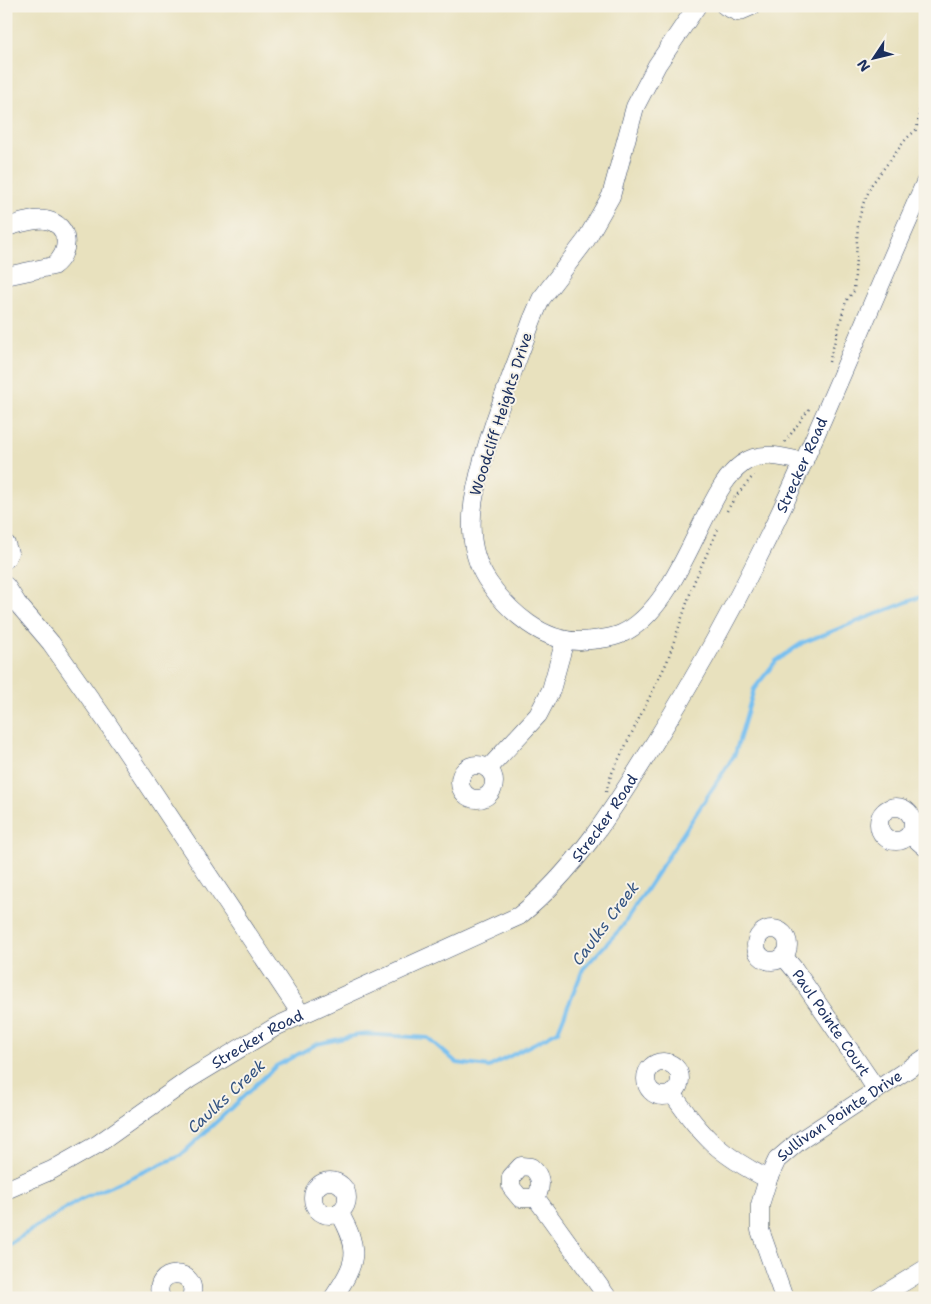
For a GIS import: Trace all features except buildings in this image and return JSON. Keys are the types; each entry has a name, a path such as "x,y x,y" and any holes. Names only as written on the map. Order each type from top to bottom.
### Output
{"street":[{"name":"Woodcliff Heights Drive","path":"698,6 657,65 635,107 611,196 586,240 541,299 532,320 478,480 473,503 472,534 476,555 485,577 499,597 518,616 540,630 565,640 597,640 622,634 646,616 662,597 714,499 727,480 743,463 761,456 773,455 804,462"},
{"path":"726,6 738,12 752,6"},
{"name":"Strecker Road","path":"6,1190 52,1170 98,1144 191,1078 301,1014 519,916 562,877 610,811 684,695 738,596 804,462 884,272 925,183"},
{"path":"6,227 38,220 51,222 62,231 66,238 66,247 60,261 53,266 6,276"},
{"path":"6,544 9,552 6,559"},
{"path":"6,586 17,604 51,643 106,720 301,1014"},
{"path":"488,769 538,715 551,690 565,640"},
{"path":"910,834 925,847"},
{"name":"Paul Pointe Court","path":"784,957 795,970 877,1090"},
{"name":"Sullivan Pointe Drive","path":"784,1298 760,1230 760,1205 768,1179 777,1160 798,1142 925,1058"},
{"path":"672,1093 700,1133 718,1150 735,1163 768,1179"},
{"path":"536,1198 608,1298"},
{"path":"334,1298 352,1267 354,1251 353,1238 339,1212"},
{"path":"878,1298 925,1269"},
{"path":"160,1298 161,1282 169,1275 175,1274 185,1276 189,1280 193,1291 191,1298"}],"waterway":[{"name":"Caulks Creek","path":"6,1246 81,1199 180,1156 276,1066 317,1044 362,1034 428,1038 457,1063 489,1067 558,1031 583,969 622,927 735,754 754,689 776,661 802,643 925,595"}]}
